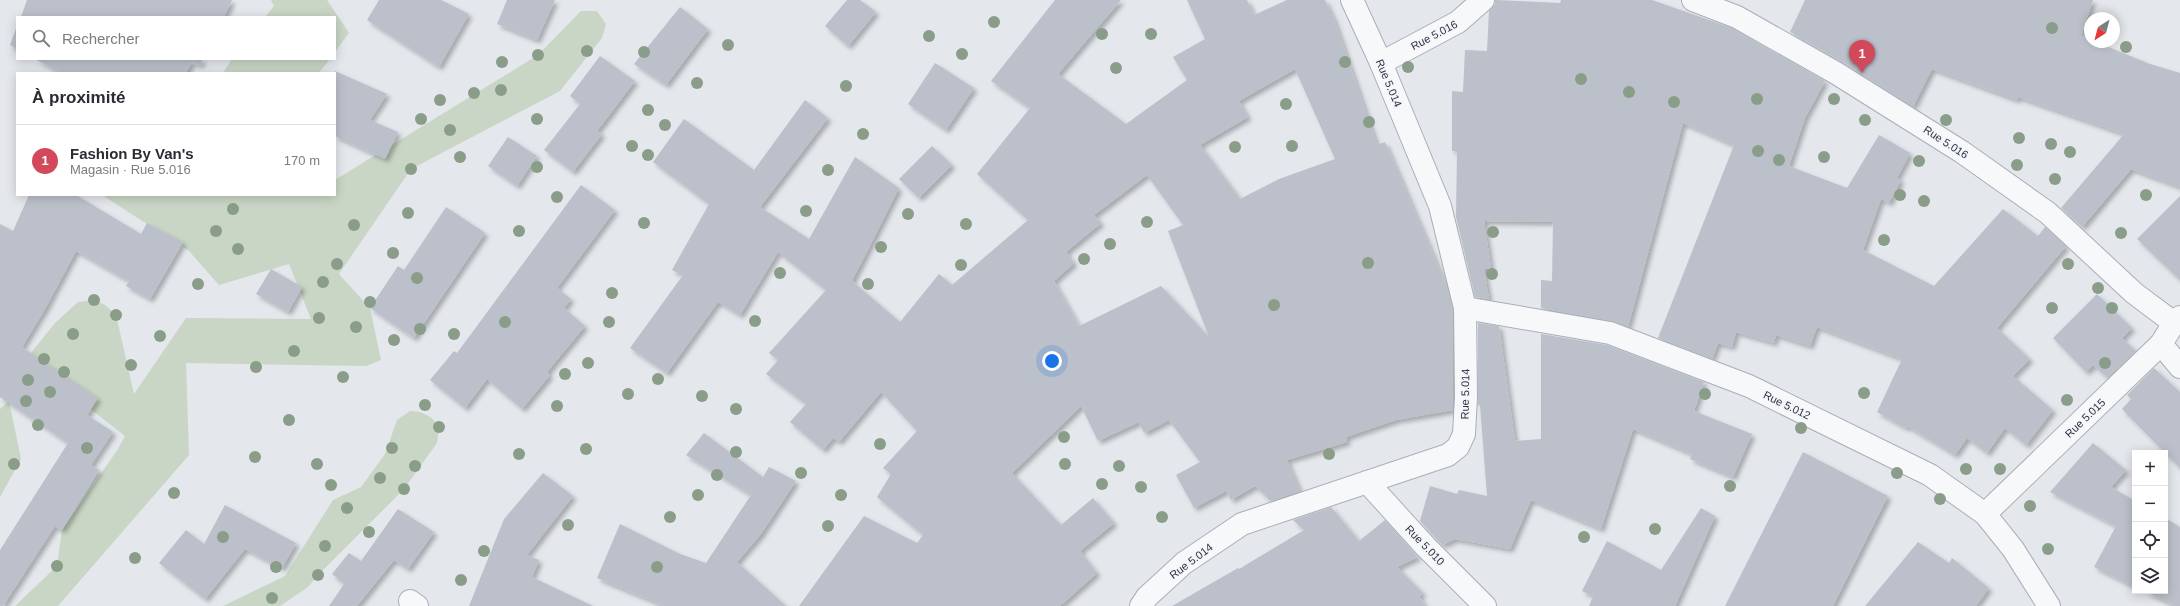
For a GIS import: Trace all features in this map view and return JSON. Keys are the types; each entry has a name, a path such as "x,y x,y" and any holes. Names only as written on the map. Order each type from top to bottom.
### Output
{"street":[{"name":"Rue 5.014","path":"1141,606 1147,597 1184,563 1242,524 1448,455 1458,447 1464,434 1466,397 1465,308 1440,206 1381,63 1352,0"},
{"name":"Rue 5.016","path":"1381,63 1458,22 1483,0"},
{"name":"Rue 5.016","path":"1693,0 1736,17 1836,73 1962,152 2048,213 2134,293 2177,320"},
{"name":"Rue 5.012","path":"1465,308 1610,333 1749,386 1930,475 1985,514 2014,549 2049,606"},
{"name":"Rue 5.015","path":"1985,514 2161,344 2177,320"},
{"path":"2161,344 2180,367"},
{"name":"Rue 5.010","path":"1367,482 1426,547 1485,606"}],"green space":[{"path":"271,0 327,0 349,33 336,51 336,16 266,16 274,6"},
{"path":"581,11 597,11 606,24 602,38 560,91 411,169 339,274 370,308 381,360 366,366 186,363 189,455 58,606 15,606 57,566 62,530 118,449 125,436 26,359 55,323 78,302 94,300 105,305 116,315 134,394 186,318 311,319 289,264 219,285 189,251 104,196 336,196 336,179 538,55"},
{"path":"231,60 329,60 320,72 224,72"},
{"path":"9,401 21,459 0,497 0,409"},
{"path":"410,411 427,415 439,427 437,443 404,489 318,575 308,587 280,606 223,606 285,576 333,500 361,487 385,454 397,420"}],"building":[{"path":"27,0 232,0 224,16 21,16"},
{"path":"379,0 441,0 469,14 439,67 367,20"},
{"path":"507,0 555,0 537,40 497,24"},
{"path":"847,0 860,0 876,12 848,46 825,26"},
{"path":"1055,0 1121,0 1058,74 1126,124 1187,80 1173,57 1205,39 1187,0 1247,0 1254,15 1287,0 1325,0 1334,19 1377,145 1385,142 1447,288 1453,310 1453,410 1396,420 1346,437 1347,442 1287,460 1300,491 1271,501 1255,486 1231,500 1226,491 1194,508 1176,475 1200,462 1169,420 1144,433 1139,422 1098,441 1081,406 1012,473 1061,525 1093,498 1114,523 1080,551 1097,573 1060,606 799,606 864,516 917,543 923,535 877,497 891,474 883,468 917,431 881,392 839,442 833,438 823,450 790,422 806,404 766,374 778,360 769,353 826,290 778,252 740,315 718,302 667,373 630,348 683,275 672,270 709,204 653,162 684,119 754,170 805,100 828,118 760,207 809,239 855,157 899,188 852,281 900,322 939,274 952,285 1028,220 977,174 1030,108 991,81","holes":["1295,69 1335,159 1279,179 1240,199 1200,145 1248,117 1239,101","1147,175 1183,225 1168,231 1209,337 1161,286 1079,326 1054,281 1074,263 1066,252 1101,223 1094,215"]},
{"path":"1495,0 1560,3 1561,0 1652,0 1732,28 1825,81 1805,118 1789,166 1847,188 1879,135 1910,153 1897,178 1901,180 1889,203 1881,199 1863,250 1934,286 2003,209 2038,236 2045,227 2066,246 1997,328 2030,359 2013,376 2053,410 2026,445 2005,428 1987,453 1967,438 1955,455 1907,426 1906,428 1877,412 1902,359 1817,327 1810,346 1776,335 1774,343 1736,332 1732,347 1718,343 1712,359 1658,338 1734,145 1683,123 1628,327 1612,321 1541,308 1541,280 1552,281 1553,222 1484,221 1491,268 1484,269 1489,299 1475,297 1456,217 1457,151 1452,151 1452,91 1463,92 1465,50 1487,51 1489,11 1495,4"},
{"path":"1805,0 2093,0 2089,12 2084,12 2084,27 2081,36 2084,37 2084,48 2111,48 2150,64 2180,73 2180,187 2131,169 2082,227 2061,208 2124,134 2018,97 2017,100 1932,69 1913,107 1843,62 1790,32"},
{"path":"680,7 708,29 666,85 634,64"},
{"path":"16,29 16,48 10,45"},
{"path":"600,56 635,81 597,131 602,134 573,172 544,150 580,104 570,96"},
{"path":"37,60 202,60 200,65 192,62 187,72 60,72"},
{"path":"935,63 974,88 946,130 908,104"},
{"path":"335,72 387,94 370,120 398,132 385,159 336,136"},
{"path":"508,137 537,156 517,186 488,166"},
{"path":"932,146 952,165 919,198 899,179"},
{"path":"581,185 615,210 557,288 571,299 564,308 585,326 547,372 550,375 522,409 487,379 465,408 430,380 454,351 457,353"},
{"path":"29,196 78,196 141,234 147,223 183,242 150,299 126,286 129,281 76,251 45,309 22,347 98,398 87,415 113,432 91,465 99,470 62,530 55,526 3,606 0,606 0,550 68,443 0,397 0,224 13,231"},
{"path":"2180,196 2180,280 2137,239"},
{"path":"446,207 485,233 414,338 370,308 398,266 404,270"},
{"path":"271,269 302,287 288,312 256,294"},
{"path":"2097,294 2132,328 2122,338 2136,351 2108,378 2093,365 2086,372 2053,338"},
{"path":"1478,323 1499,326 1515,441 1541,439 1541,334 1607,345 1704,382 1694,411 1752,434 1733,477 1690,459 1692,454 1633,429 1601,529 1531,500 1510,549 1455,539 1442,545 1420,521 1430,486 1457,494 1459,490 1487,496 1480,405 1478,406"},
{"path":"2154,368 2180,392 2180,468 2168,456 2168,450 2162,450 2122,409 2131,399 2127,395"},
{"path":"704,433 763,477 769,467 796,481 761,534 737,562 786,606 665,606 597,578 620,524 680,554 706,563 751,495 686,455"},
{"path":"2093,443 2126,470 2111,487 2132,499 2132,586 2094,567 2116,526 2050,492"},
{"path":"1803,452 1888,496 1833,606 1725,606"},
{"path":"543,473 573,496 527,555 539,560 532,577 593,606 469,606 504,519"},
{"path":"225,505 296,543 282,568 245,549 205,599 159,563 186,530 204,544"},
{"path":"1331,507 1359,541 1385,520 1418,557 1397,567 1423,593 1419,596 1426,606 1172,606 1238,568 1239,569 1304,530 1293,520"},
{"path":"1701,508 1715,516 1675,606 1589,606 1593,596 1582,591 1607,541 1661,570"},
{"path":"398,509 434,532 408,569 394,560 357,606 329,606 344,584 332,574 349,553 361,561"},
{"path":"2168,520 2180,527 2180,606 2176,606 2150,594 2168,594"},
{"path":"1918,542 1949,563 1952,558 1989,588 1976,606 1865,606"}],"place":[{"name":"Fashion By Van's","path":"1862,73"}]}
